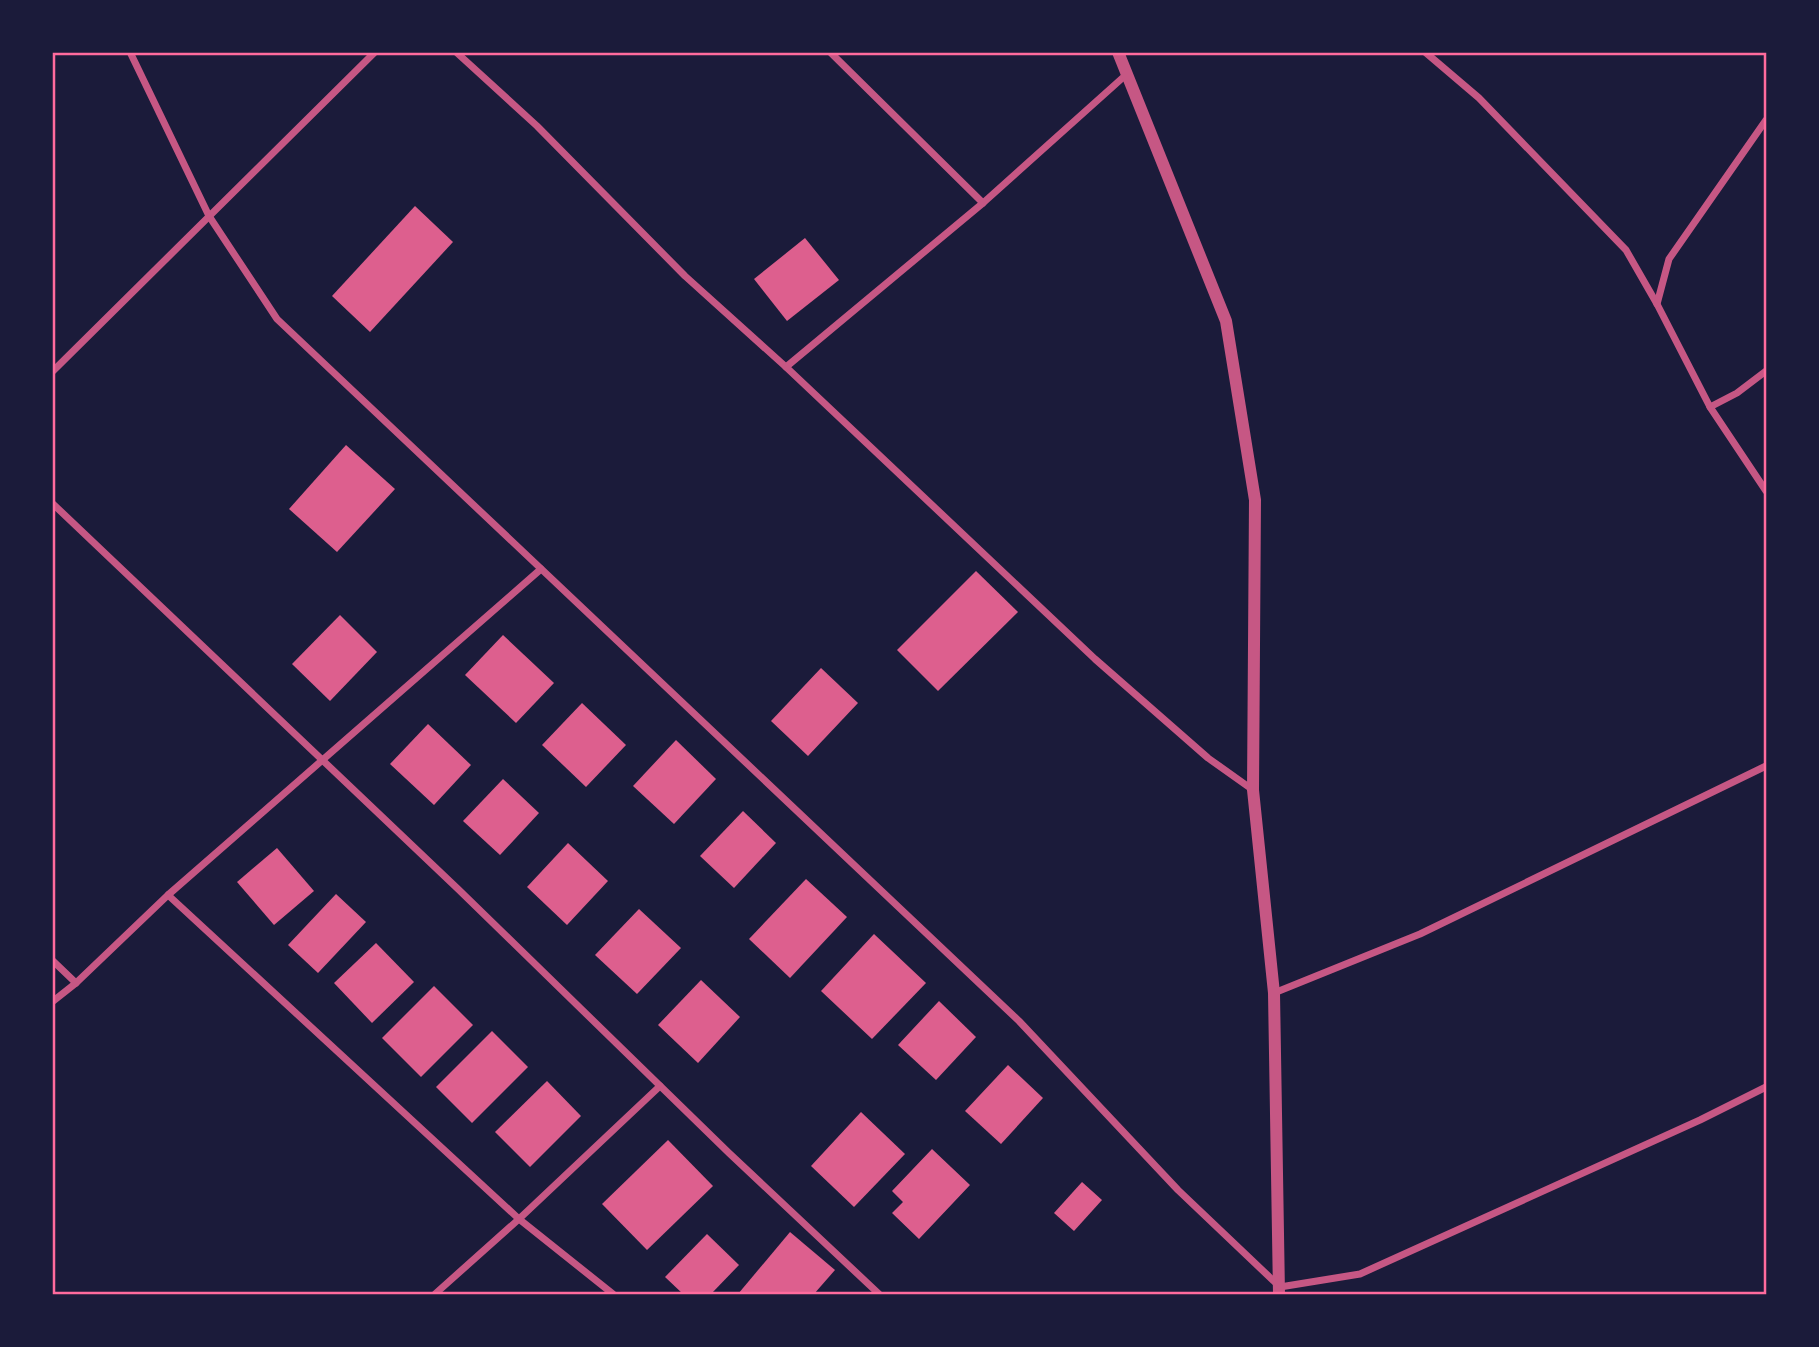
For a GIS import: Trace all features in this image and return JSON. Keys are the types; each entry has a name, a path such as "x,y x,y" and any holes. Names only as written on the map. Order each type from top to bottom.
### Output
{"street":[{"path":"130,52 209,216 277,319 1019,1021 1178,1191 1280,1291"},
{"path":"52,372 375,52"},
{"path":"456,52 537,126 685,276 786,367 1095,659 1208,758 1253,790"},
{"path":"830,52 983,204"},
{"path":"1118,52 1226,321 1255,500 1253,790 1274,993 1280,1291"},
{"path":"1425,52 1479,98 1626,250 1710,407 1766,491"},
{"path":"786,367 983,204 1128,73"},
{"path":"1657,304 1669,259 1766,120"},
{"path":"1710,407 1737,393 1766,371"},
{"path":"52,503 879,1294"},
{"path":"52,1002 76,983 168,895 541,569"},
{"path":"1274,993 1420,934 1766,766"},
{"path":"168,895 519,1219 613,1294"},
{"path":"52,960 76,983"},
{"path":"435,1294 660,1086"},
{"path":"1280,1291 1360,1274 1700,1120 1766,1087"}],"building":[{"path":"415,206 453,242 370,332 332,296"},
{"path":"805,238 839,280 787,321 754,279"},
{"path":"346,445 395,489 337,552 289,509"},
{"path":"976,571 1018,612 938,691 897,650"},
{"path":"340,615 377,652 330,701 292,664"},
{"path":"503,635 554,683 516,723 465,675"},
{"path":"821,668 858,703 808,756 771,721"},
{"path":"582,703 626,745 586,787 542,745"},
{"path":"428,724 471,765 434,805 390,764"},
{"path":"676,740 716,779 674,824 633,786"},
{"path":"503,779 539,813 500,855 463,821"},
{"path":"743,811 776,843 734,888 700,856"},
{"path":"568,843 608,881 567,925 527,887"},
{"path":"277,848 314,891 274,925 237,882"},
{"path":"806,879 847,917 790,978 749,939"},
{"path":"336,894 366,922 318,973 288,945"},
{"path":"639,909 681,948 637,994 595,955"},
{"path":"874,934 926,983 872,1039 821,991"},
{"path":"376,943 414,982 372,1023 334,983"},
{"path":"701,980 740,1017 698,1063 658,1025"},
{"path":"434,986 473,1025 421,1077 382,1038"},
{"path":"939,1001 976,1037 936,1080 898,1045"},
{"path":"492,1031 528,1067 472,1123 436,1087"},
{"path":"1008,1065 1043,1098 1001,1144 965,1111"},
{"path":"547,1081 581,1116 530,1167 495,1132"},
{"path":"861,1112 905,1154 854,1207 811,1166"},
{"path":"668,1140 713,1186 647,1250 602,1204"},
{"path":"932,1149 970,1185 919,1239 892,1213 903,1202 892,1191"},
{"path":"1082,1182 1102,1200 1074,1231 1054,1213"},
{"path":"790,1232 835,1270 814,1294 738,1294"},
{"path":"707,1234 739,1265 711,1294 683,1294 665,1277"}]}
